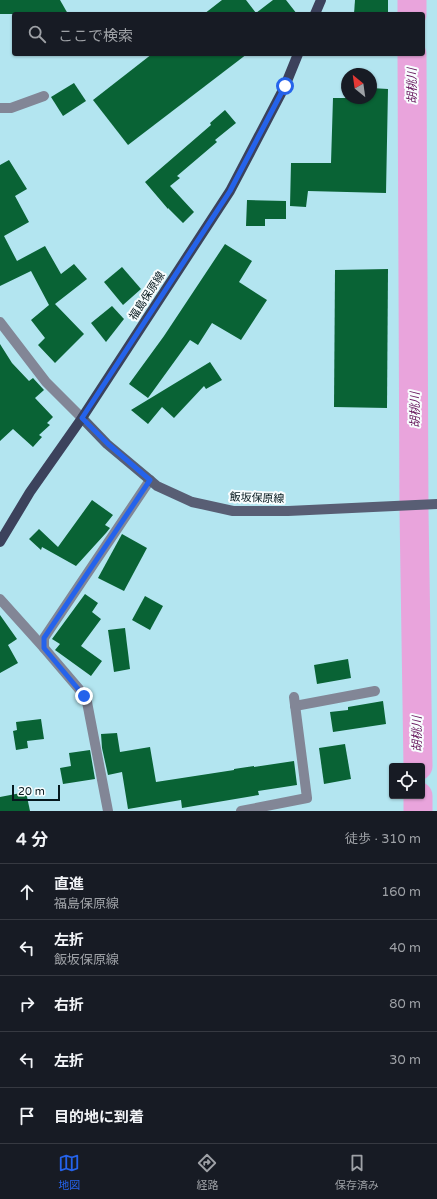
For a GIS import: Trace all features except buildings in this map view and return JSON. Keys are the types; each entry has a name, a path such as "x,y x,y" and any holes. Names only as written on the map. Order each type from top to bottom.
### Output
{"main road":[{"path":"316,12 321,0"},
{"name":"福島保原線","path":"0,542 30,492 82,418 230,191 285,86 297,56"},
{"name":"飯坂保原線","path":"82,418 108,444 150,480 158,486 192,502 233,511 288,511 435,504"}],"street":[{"path":"0,108 11,108 44,96"},
{"path":"0,322 46,382 82,418"},
{"path":"44,648 44,638 150,480"},
{"path":"0,599 44,648 87,702 108,811"},
{"path":"241,811 307,798 294,702 375,691"}],"waterway":[{"name":"胡桃川","path":"412,0 412,12"},
{"name":"胡桃川","path":"412,56 414,511 418,763"},
{"name":"胡桃川","path":"418,799 418,811"}],"route":[{"path":"84,696 44,648 44,638 150,480 108,444 82,418 230,191 285,86"}]}
